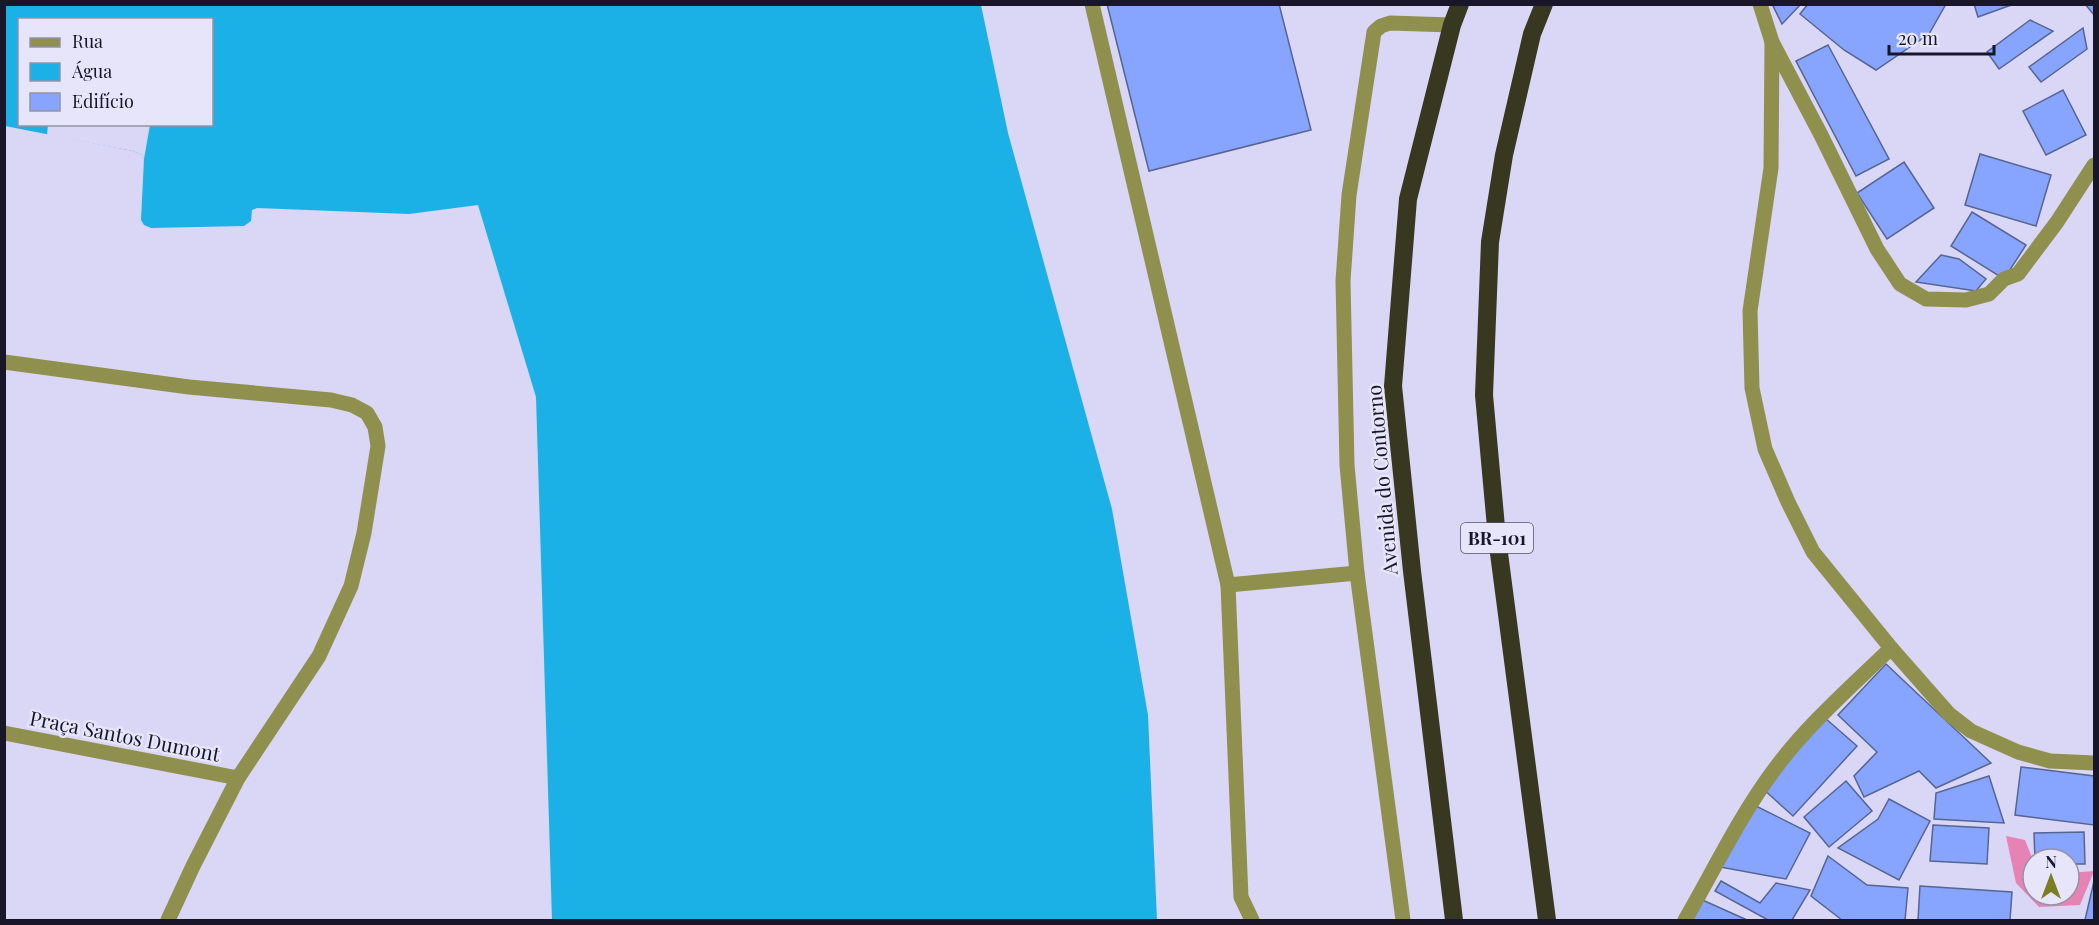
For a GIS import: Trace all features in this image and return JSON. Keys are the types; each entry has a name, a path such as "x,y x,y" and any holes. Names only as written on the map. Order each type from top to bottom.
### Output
{"highway":[{"name":"Avenida do Contorno","path":"1454,921 1412,571 1393,386 1408,199 1452,25 1460,4"},
{"name":"BR-101","path":"1544,4 1532,34 1504,155 1490,242 1484,395 1497,538 1547,921"}],"street":[{"path":"1092,4 1228,585 1241,897 1252,921"},
{"path":"1760,4 1773,42 1877,249 1900,284 1926,299 1966,300 1989,294 2004,279 2018,274 2057,222 2094,165"},
{"path":"1403,921 1357,573 1347,465 1343,281 1348,195 1374,32 1390,23 1452,25"},
{"path":"1773,42 1771,168 1750,311 1752,388 1765,449 1788,502 1813,552 1891,648 1949,714 1971,731 2018,752 2050,761 2094,763"},
{"path":"4,362 189,387 331,400 352,405 367,413 375,427 378,446 364,533 351,586 320,656 238,778 168,921"},
{"path":"1228,585 1357,573"},
{"path":"1685,921 1754,798 1775,769 1798,740 1891,648"},
{"name":"Praça Santos Dumont","path":"4,733 238,778"}],"shaded area":[{"path":"2006,836 2025,840 2028,847 2021,847 2021,888 2016,883"},
{"path":"2094,871 2081,903 2081,872"}],"water":[{"path":"4,5 981,5 1008,133 1112,509 1148,715 1157,920 552,920 536,397 478,205 409,214 257,208 252,210 251,221 244,226 151,228 144,225 141,220 144,159 142,155 133,151 5,126"}],"pier":[{"path":"48,126 150,126 144,159 142,155 133,151 47,135"}],"building":[{"path":"1107,4 1279,4 1311,130 1149,171"},
{"path":"1772,4 1801,4 1782,24"},
{"path":"1808,4 1946,4 1929,34 1876,70 1844,50 1800,14"},
{"path":"1974,4 2014,4 1978,17"},
{"path":"2085,4 2094,4 2094,15"},
{"path":"2030,20 2053,31 1999,69 1987,52"},
{"path":"2083,28 2087,49 2041,82 2029,67"},
{"path":"1828,45 1889,159 1856,176 1796,61"},
{"path":"2063,90 2086,135 2046,155 2023,111"},
{"path":"1980,154 2051,175 2036,226 1965,205"},
{"path":"1904,162 1934,208 1887,239 1857,193"},
{"path":"1972,212 2026,245 2004,279 1951,246"},
{"path":"1941,255 1959,259 1986,279 1976,291 1916,282"},
{"path":"1886,664 1991,763 1936,788 1919,771 1864,797 1854,776 1877,752 1838,715"},
{"path":"1825,718 1857,746 1793,816 1762,788"},
{"path":"2021,767 2094,776 2094,825 2015,815"},
{"path":"1989,776 2004,823 1934,819 1936,793"},
{"path":"1846,781 1872,811 1829,847 1804,817"},
{"path":"1889,799 1930,821 1899,880 1838,848 1878,819"},
{"path":"1752,804 1810,833 1786,879 1720,867"},
{"path":"1933,825 1989,828 1987,864 1930,861"},
{"path":"2084,832 2085,864 2081,864 2081,847 2035,847 2034,833"},
{"path":"1828,856 1867,885 1908,888 1905,920 1842,920 1811,896"},
{"path":"1721,881 1760,903 1776,883 1810,890 1792,920 1768,920 1715,891"},
{"path":"2094,881 2094,920 2085,920"},
{"path":"1920,886 2012,892 2010,920 1918,920"},
{"path":"1698,898 1747,920 1688,920"}]}
